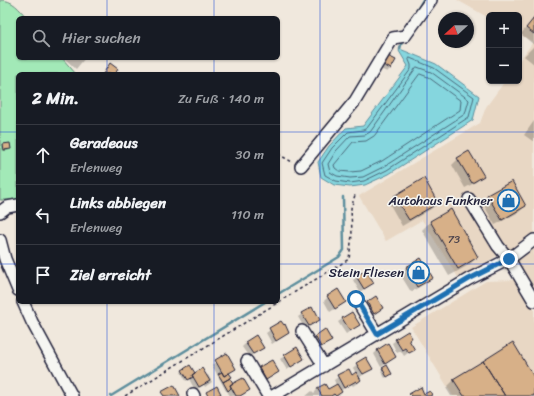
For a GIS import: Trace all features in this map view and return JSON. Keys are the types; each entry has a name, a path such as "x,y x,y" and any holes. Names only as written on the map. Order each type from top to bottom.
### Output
{"street":[{"path":"301,166 355,101 393,38 405,36 431,0"},
{"path":"469,199 498,246 509,259 534,301"},
{"path":"0,212 16,206"},
{"path":"0,240 5,259 16,285"},
{"path":"273,396 469,279 509,259 534,240"},
{"path":"356,299 377,334"},
{"path":"24,304 72,396"},
{"path":"302,331 324,366"},
{"path":"247,361 268,396"}],"path":[{"path":"280,155 301,166"},
{"path":"280,301 349,259 352,235 350,208 355,195"},
{"path":"126,396 276,304"}],"shaded area":[{"path":"457,0 534,0 534,396 453,396 411,327 486,281 514,280 498,255 459,279 422,220 386,241 359,196 480,123 486,107 503,84 522,84 522,57 533,42 522,36 522,12 486,12 486,16"}],"green space":[{"path":"0,0 5,0 12,3 25,16 16,16 16,60 64,60 74,72 16,72 16,200 0,200"}],"water":[{"path":"400,49 436,64 479,96 473,120 389,174 365,185 350,187 334,185 321,177 318,162 329,146 346,128 363,126 408,66 399,51"}],"building":[{"path":"534,18 534,34 526,28"},
{"path":"386,55 396,60 391,69 381,64"},
{"path":"110,63 118,69 116,72 104,72"},
{"path":"10,143 11,149 4,150 3,144"},
{"path":"469,151 484,176 472,183 457,158"},
{"path":"424,178 438,203 409,220 394,196"},
{"path":"512,181 526,206 502,220 487,195"},
{"path":"451,209 478,257 458,269 430,221"},
{"name":"Stein Fliesen","path":"421,258 433,278 417,287 406,267"},
{"path":"366,270 374,283 364,289 356,276"},
{"path":"338,289 346,302 335,309 327,296"},
{"path":"376,296 383,308 374,314 367,302"},
{"path":"312,307 320,320 309,326 301,313"},
{"path":"352,312 360,325 350,331 342,318"},
{"path":"281,321 284,325 285,324 289,333 276,341 269,328"},
{"path":"325,329 332,341 321,347 315,336"},
{"path":"408,331 412,338 409,340 415,350 409,353 405,348 402,350 395,339"},
{"path":"256,335 264,348 253,354 245,342"},
{"path":"513,342 534,377 534,396 505,396 483,361"},
{"path":"388,343 396,357 385,364 377,350"},
{"path":"297,347 304,359 291,367 284,355"},
{"path":"227,353 236,369 224,376 215,360"},
{"path":"366,357 373,369 363,374 356,363"},
{"path":"272,360 279,372 266,380 259,367"},
{"path":"483,361 505,396 464,396 453,379"},
{"path":"190,365 195,373 192,375 193,377 188,380 182,370"},
{"path":"387,365 392,374 387,377 382,368"},
{"path":"202,368 210,381 199,387 192,375"},
{"path":"349,369 352,375 356,372 361,380 357,383 356,381 344,388 337,375"},
{"path":"222,372 224,376 229,373 232,377 223,382 218,374"},
{"path":"230,378 233,383 230,385 231,388 228,391 223,382"},
{"path":"243,378 250,390 240,396 236,396 230,385"},
{"path":"325,384 328,389 337,384 342,392 336,396 334,394 331,396 322,396 317,388"},
{"path":"174,385 180,396 164,396 161,392"},
{"path":"217,386 221,394 216,396 208,396 206,392"},
{"path":"421,387 424,394 430,391 432,395 411,396 409,394"}],"waterway":[{"path":"414,15 423,0"},
{"path":"400,49 402,41"},
{"path":"280,293 339,257 344,250 343,197"},
{"path":"111,396 262,304"}],"place":[{"name":"Autohaus Funkner","path":"508,200"},
{"name":"Stein Fliesen","path":"419,272"}],"route":[{"path":"356,299 377,334 469,279 509,259"}]}
